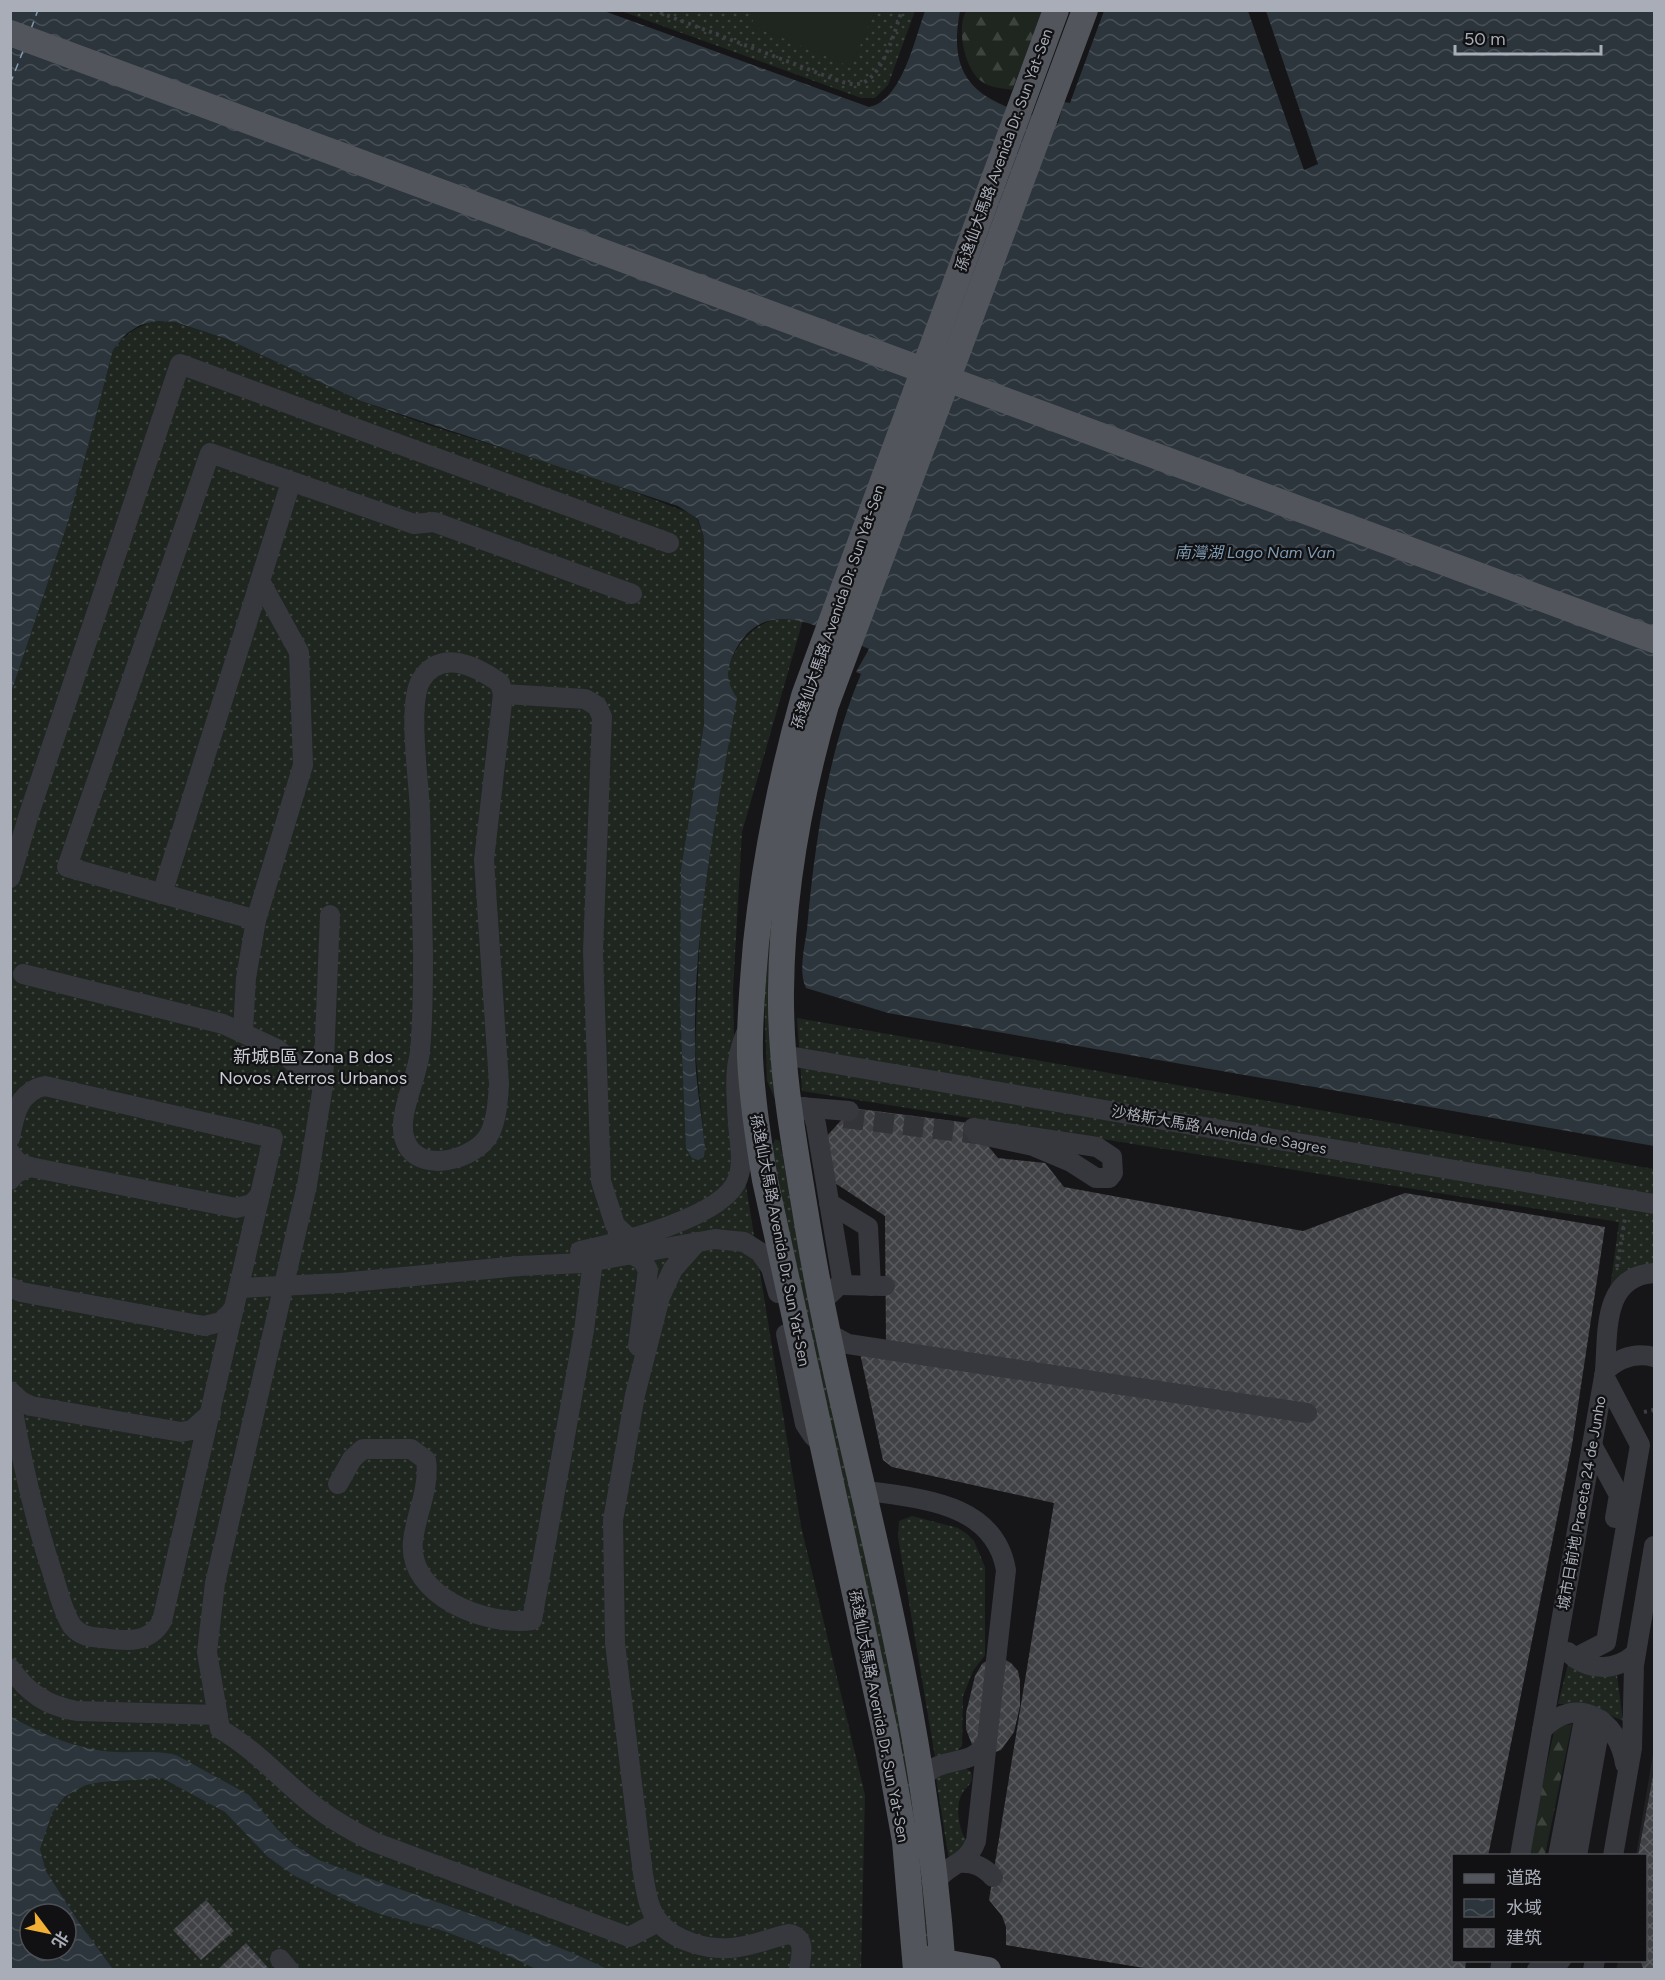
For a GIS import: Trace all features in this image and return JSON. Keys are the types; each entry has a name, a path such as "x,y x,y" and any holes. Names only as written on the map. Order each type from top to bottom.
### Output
{"main road":[{"name":"孫逸仙大馬路 Avenida Dr. Sun Yat-Sen","path":"916,1963 906,1841 891,1759 765,1180 755,1119 750,1021 763,876 787,755 822,644 1056,10"},
{"name":"孫逸仙大馬路 Avenida Dr. Sun Yat-Sen","path":"943,1966 935,1883 921,1780 893,1624 821,1306 796,1108 783,1055 781,992 784,919 797,816 826,705 1085,10"},
{"path":"10,33 1654,640"},
{"path":"765,1180 770,1127 778,1114 796,1108"},
{"path":"916,1963 988,1970"}],"street":[{"path":"10,878 29,814 180,364 669,543"},
{"path":"256,920 67,867 210,453 414,525 434,522 632,594"},
{"path":"162,894 291,482"},
{"path":"243,1031 246,978 256,920 303,765 299,652 261,580"},
{"path":"448,662 464,663 486,673 500,683 503,694 484,860 499,1084 496,1114 489,1134 475,1151 446,1160 426,1161 412,1153 404,1139 405,1112 420,1054 423,984 420,808 415,709 420,682 430,668 448,662"},
{"path":"503,694 585,699 597,706 602,717 593,952 601,1181 615,1225 638,1254"},
{"path":"330,915 323,1086 307,1185 282,1284 215,1583 207,1652 220,1729 248,1745 307,1800 343,1826 374,1842 629,1937 658,1922"},
{"path":"23,974 214,1021 243,1031 277,1049 323,1086"},
{"path":"640,1375 638,1254 657,1229 712,1207 727,1197 736,1185 741,1167 736,1064 750,1021"},
{"name":"沙格斯大馬路 Avenida de Sagres","path":"783,1055 1654,1204"},
{"path":"10,1138 14,1117 22,1100 33,1088 45,1086 273,1137 162,1621 149,1637 137,1640 92,1637 85,1636 72,1626 46,1555 16,1431 10,1391"},
{"path":"796,1108 847,1114 826,1117 817,1129"},
{"path":"796,1108 813,1114 842,1279 840,1285 827,1295 821,1306"},
{"path":"975,1131 1097,1147 1112,1157 1113,1173 1109,1178 1096,1178 1053,1153 975,1131"},
{"path":"10,1152 17,1162 30,1167 236,1208 252,1204 260,1196"},
{"path":"10,1180 23,1168 30,1167"},
{"path":"829,1203 868,1227 878,1286 840,1285"},
{"path":"236,1208 245,1215 252,1230"},
{"path":"519,1266 593,1261 715,1239 744,1242 760,1251 767,1259 775,1278 801,1409 808,1431 822,1443"},
{"path":"697,1242 678,1262 663,1290 640,1375 613,1520 615,1643 646,1893 658,1922 686,1940 703,1946 733,1948 789,1934 795,1935 801,1940 800,1964"},
{"path":"239,1288 282,1284 340,1283 638,1254"},
{"path":"338,1485 352,1459 363,1449 411,1449 426,1460 428,1473 412,1542 415,1567 431,1587 461,1609 487,1619 516,1623 532,1620 584,1330 593,1261"},
{"name":"城市日前地 Praceta 24 de Junho","path":"1520,1854 1604,1374 1611,1302 1620,1289 1632,1279 1654,1273"},
{"path":"14,1293 204,1326 221,1322 234,1309"},
{"path":"204,1326 218,1337 224,1352"},
{"path":"826,1332 840,1341 862,1346 1307,1413"},
{"path":"836,1376 845,1355 862,1346"},
{"path":"1575,1658 1606,1642 1640,1445 1604,1374 1625,1358 1640,1355 1654,1357"},
{"path":"10,1391 22,1402 38,1408 169,1432 189,1441 200,1459"},
{"path":"16,1431 23,1414 38,1408"},
{"path":"169,1432 192,1430 211,1413"},
{"path":"1575,1658 1593,1640 1619,1496 1592,1445"},
{"path":"862,1490 931,1502 956,1510 980,1522 996,1539 1006,1570 976,1841 972,1851 959,1863 940,1874 935,1883"},
{"path":"1613,1854 1632,1748 1635,1654 1654,1546"},
{"path":"1559,1634 1564,1647 1575,1658 1588,1665 1602,1668 1617,1665 1635,1654"},
{"path":"10,1668 38,1698 58,1708 98,1712 218,1715"},
{"path":"1542,1730 1562,1716 1593,1717 1611,1728 1620,1741 1627,1779"},
{"path":"1559,1854 1593,1717"},
{"path":"1577,1854 1593,1717"},
{"path":"921,1780 932,1766 973,1757 982,1749 987,1740"},
{"path":"959,1863 971,1862 987,1870 993,1877"},
{"path":"1536,1970 1553,1968 1559,1962"}],"path":[{"path":"653,10 831,78 860,84 866,82 880,66 902,10"},
{"path":"1615,1276 1628,1200"}],"shaded area":[{"path":"1654,1748 1654,1969 1616,1970 1618,1962 1647,1962 1647,1854 1636,1854"}],"green space":[{"path":"757,10 875,11 851,67 751,25"},
{"path":"621,11 915,11 888,85 875,98 861,98"},
{"path":"966,11 1043,11 1012,90 987,85 977,78 972,70 967,61 962,39 963,19"},
{"path":"157,321 174,322 227,339 361,401 428,425 598,478 689,513 697,519 704,537 704,664 730,662 742,641 759,626 768,622 790,618 803,620 742,832 733,990 736,1124 801,1526 865,1795 861,1969 113,1969 78,1921 78,1902 66,1902 46,1871 40,1849 11,1789 11,693 69,519 113,350 122,339 143,325","holes":["736,697 712,832 700,930 695,1049 705,1148 681,1033 681,917"]},
{"path":"813,717 775,1099 767,1081 764,991 768,927"},
{"path":"797,1018 1654,1169 1654,1269 1610,1289 1619,1222 802,1091"},
{"path":"775,1139 780,1141 806,1279 901,1723 931,1947 924,1950 873,1634 772,1148"},
{"path":"912,1516 958,1528 967,1534 974,1541 985,1567 985,1655 973,1671 963,1696 962,1746 955,1753 935,1757 898,1537 899,1521"},
{"path":"1569,1660 1592,1673 1604,1676 1617,1675 1623,1721 1592,1708 1558,1704"},
{"path":"1572,1724 1545,1854 1527,1854 1555,1727"},
{"path":"962,1766 971,1772 972,1776 960,1798 958,1811 960,1825 967,1842 949,1860 935,1772"}],"water":[{"name":"南灣湖 Lago Nam Van","path":"11,11 604,11 869,107 880,102 899,81 912,52 925,11 960,11 957,39 959,60 967,77 979,91 994,101 1013,109 1058,123 1064,102 1070,103 1104,11 1654,11 1654,1146 888,1013 806,988 802,974 803,959 824,799 839,736 861,674 856,672 869,649 814,625 795,620 777,619 760,624 746,635 733,655 728,672 729,682 737,698 707,872 695,1004 695,1060 705,1148 704,1157 698,1160 692,1158 686,1148 680,1005 681,870 704,725 704,537 698,519 678,506 361,401 227,339 175,322 157,321 140,325 126,334 113,350 69,519 11,693"},
{"path":"11,1717 49,1735 88,1748 102,1751 154,1752 176,1755 249,1795 277,1829 295,1846 319,1860 500,1924 607,1969 536,1969 500,1952 441,1930 380,1914 350,1902 295,1876 268,1857 225,1812 162,1778 101,1782 86,1785 65,1796 52,1813 40,1849 46,1871 66,1902 18,1902 18,1962 78,1962 78,1921 113,1969 11,1969"}],"pier":[{"path":"1248,11 1266,11 1318,164 1304,170"}],"building":[{"path":"852,1108 969,1123 998,1158 1045,1163 1064,1187 1303,1231 1405,1193 1605,1227 1572,1445 1488,1854 1452,1854 1452,1962 1466,1962 1465,1970 1156,1970 1006,1945 1006,1927 1002,1916 989,1900 1054,1503 892,1467 883,1460 860,1353 886,1343 885,1216 835,1183 827,1136"},
{"path":"991,1658 1002,1658 1018,1671 1020,1706 1014,1732 1001,1750 990,1754 973,1747 966,1729 966,1713 975,1676 982,1664"},
{"path":"1653,1776 1654,1970 1644,1970 1641,1962 1647,1962 1647,1854 1638,1854"},
{"path":"206,1900 234,1931 201,1960 173,1930"},
{"path":"246,1943 270,1970 217,1970"}],"ferry route":[{"path":"31,29 38,10"},
{"path":"10,84 23,51"}],"tunnel":[{"path":"844,1118 977,1134"}],"district":[{"name":"新城B區 Zona B dos Novos Aterros Urbanos","path":"313,1067"}]}
